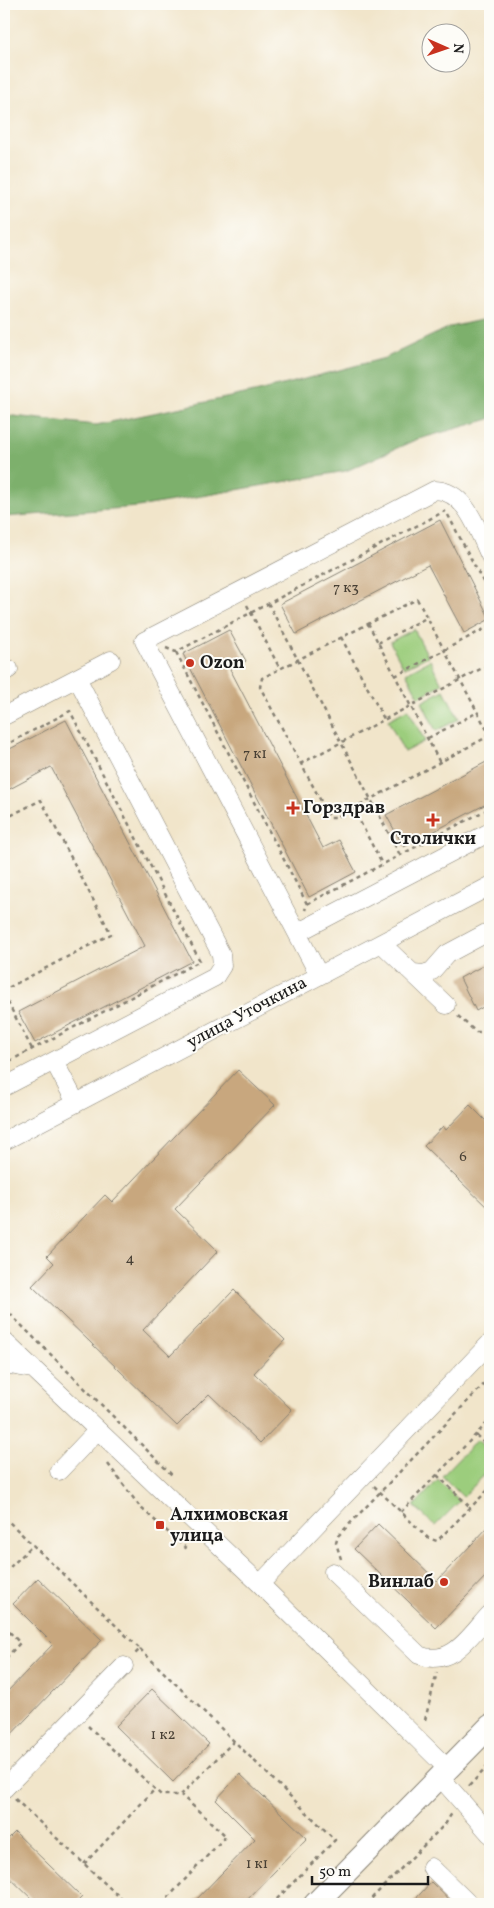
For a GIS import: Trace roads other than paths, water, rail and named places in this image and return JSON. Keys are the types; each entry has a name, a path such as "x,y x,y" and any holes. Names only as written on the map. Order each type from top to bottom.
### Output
{"main road":[{"path":"315,1904 490,1726"}],"street":[{"path":"319,976 144,641 436,490 443,490 457,496 490,556"},
{"path":"4,716 111,660"},
{"path":"4,1087 215,976 221,970 223,962 221,954 77,678"},
{"path":"297,933 490,832"},
{"name":"улица Уточкина","path":"4,1141 490,886"},
{"path":"413,973 424,974 432,970 447,954 490,931"},
{"path":"381,943 446,1004"},
{"path":"54,1060 76,1103"},
{"path":"4,1341 260,1584 444,1773 490,1834"},
{"path":"260,1584 490,1343"},
{"path":"4,1364 32,1369"},
{"path":"59,1471 97,1430"},
{"path":"334,1572 419,1655 440,1659 450,1655 490,1614"},
{"path":"4,1789 124,1666"},
{"path":"431,1867 469,1904"}],"place":[{"name":"Ozon","path":"190,663"},
{"name":"Горздрав","path":"293,808"},
{"name":"Столички","path":"433,820"},
{"name":"Алхимовская улица","path":"160,1525"},
{"name":"Винлаб","path":"444,1582"}]}
